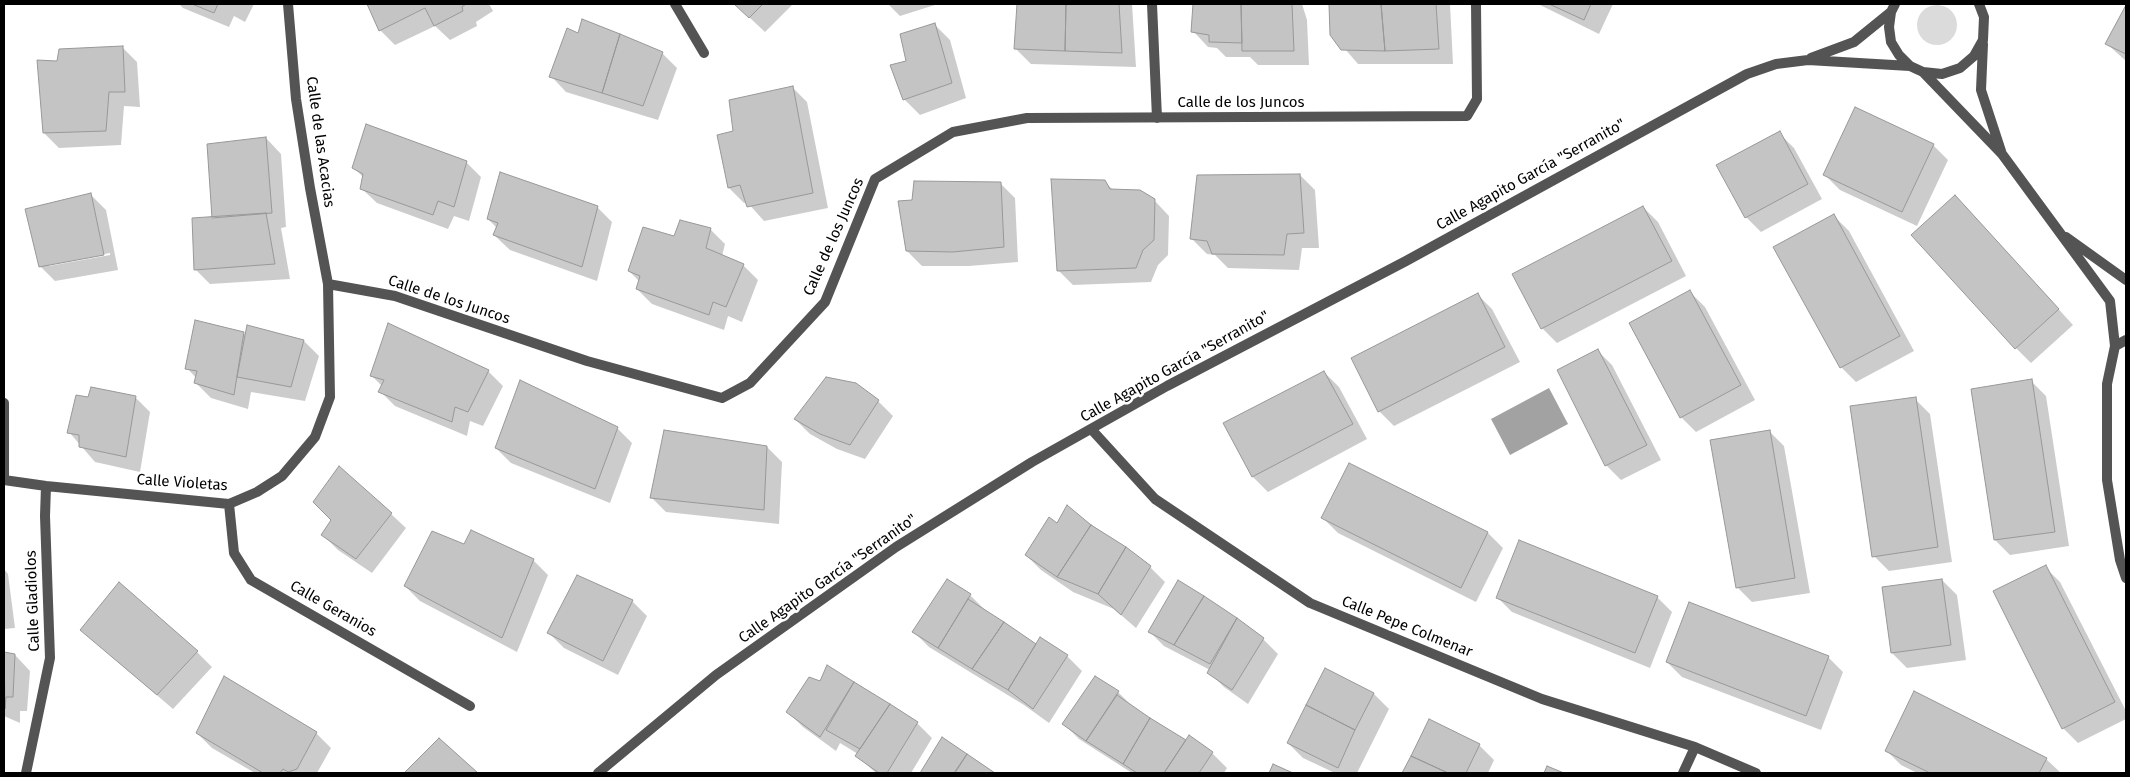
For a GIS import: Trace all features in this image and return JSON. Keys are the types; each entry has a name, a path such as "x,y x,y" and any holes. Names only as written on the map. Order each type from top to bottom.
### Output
{"street":[{"name":"Calle de las Acacias","path":"288,4 296,99 328,284"},
{"path":"675,4 704,53"},
{"path":"1152,4 1156,118"},
{"name":"Calle de los Juncos","path":"328,284 395,296 587,361 722,398 750,383 825,302 875,180 953,132 1027,118 1466,116 1476,99 1476,4"},
{"path":"1981,5 1984,17 1981,90 2002,154"},
{"path":"1893,8 1889,27 1891,42 1899,55 1910,66 1923,72 1942,74 1960,68 1974,56 1983,40"},
{"name":"Calle Agapito García \"Serranito\"","path":"1808,60 1854,42 1893,8"},
{"name":"Calle Agapito García \"Serranito\"","path":"598,773 716,676 896,547 1032,462 1092,430 1167,386 1406,261 1747,74 1776,64 1808,60 1910,66"},
{"path":"1923,72 2002,154 2110,300 2114,346 2107,384 2107,480 2120,560 2126,578"},
{"path":"2057,230 2126,280"},
{"name":"Calle Violetas","path":"4,480 46,486 229,504 257,492 282,476 315,437 330,397 328,284"},
{"path":"2114,346 2126,340"},
{"path":"4,403 4,480"},
{"name":"Calle Pepe Colmenar","path":"1092,430 1155,499 1310,603 1542,699 1695,747 1756,773"},
{"name":"Calle Gladiolos","path":"26,773 50,658 45,516 46,486"},
{"name":"Calle Geranios","path":"229,504 234,553 251,580 470,706"},
{"path":"1683,773 1695,747"}],"shaded area":[{"path":"1937,5 1948,8 1954,14 1957,25 1954,36 1948,42 1937,45 1926,42 1920,36 1917,25 1920,14 1926,8"},
{"path":"1549,388 1568,424 1510,455 1491,419"}],"building":[{"path":"192,4 218,4 214,13"},
{"path":"367,4 466,4 462,7 463,11 434,26 425,8 379,31"},
{"path":"734,4 763,4 749,18"},
{"path":"1017,4 1066,4 1065,51 1014,49"},
{"path":"1066,4 1119,4 1122,53 1065,51"},
{"path":"1193,4 1241,4 1242,43 1209,42 1209,35 1191,32"},
{"path":"1241,4 1292,4 1294,51 1242,51"},
{"path":"1329,4 1381,4 1385,51 1341,50 1330,35"},
{"path":"1381,4 1436,4 1439,49 1385,51"},
{"path":"1549,4 1591,4 1584,20"},
{"path":"2126,5 2126,54 2105,44"},
{"path":"582,19 620,34 602,93 549,77 567,28 578,33"},
{"path":"935,23 952,83 903,100 890,65 906,61 900,34"},
{"path":"620,34 663,52 643,106 602,93"},
{"path":"123,46 125,92 109,92 106,131 43,133 37,60 57,61 59,49"},
{"path":"793,86 813,193 747,207 740,185 728,188 717,135 733,131 729,100"},
{"path":"1855,107 1934,144 1902,212 1823,175"},
{"path":"366,124 467,161 454,207 438,201 433,215 360,189 363,174 352,168"},
{"path":"1780,131 1808,184 1745,218 1716,165"},
{"path":"266,137 272,213 212,218 207,144"},
{"path":"500,172 598,206 582,267 493,235 498,223 487,219"},
{"path":"1300,174 1304,233 1287,234 1284,255 1212,254 1207,241 1190,239 1197,175"},
{"path":"1051,179 1105,180 1110,189 1140,190 1155,199 1154,240 1143,250 1136,268 1057,271"},
{"path":"914,181 1001,182 1004,247 953,252 906,251 898,201 912,200"},
{"path":"91,193 104,255 39,267 25,209"},
{"path":"1955,195 2059,309 2015,349 1911,235"},
{"path":"1643,206 1672,261 1541,329 1512,274"},
{"path":"266,213 275,264 194,270 192,218"},
{"path":"1834,214 1900,336 1840,368 1773,247"},
{"path":"680,220 711,228 706,248 744,264 726,307 713,302 709,315 636,289 640,276 628,271 643,227 674,236"},
{"path":"1690,290 1741,385 1680,418 1629,323"},
{"path":"1478,293 1505,347 1378,412 1351,358"},
{"path":"195,320 244,332 234,395 194,383 197,371 185,369"},
{"path":"388,323 489,370 468,412 455,407 452,422 378,392 384,380 370,376"},
{"path":"247,325 304,340 291,387 237,377"},
{"path":"1598,349 1647,445 1605,466 1557,370"},
{"path":"1324,371 1353,424 1252,477 1223,423"},
{"path":"826,377 856,383 879,400 850,445 820,434 794,419"},
{"path":"2032,379 2055,532 1994,540 1971,389"},
{"path":"520,380 618,427 595,489 495,448"},
{"path":"91,387 136,396 126,457 79,447 79,435 67,433 76,395 88,397"},
{"path":"1916,397 1938,547 1872,557 1850,406"},
{"path":"664,430 767,446 764,510 650,498"},
{"path":"1770,430 1795,578 1736,588 1710,440"},
{"path":"1349,463 1488,532 1461,588 1321,518"},
{"path":"339,466 392,513 356,559 321,535 331,520 313,502"},
{"path":"1067,505 1091,525 1057,577 1025,555 1049,517 1057,523"},
{"path":"1091,525 1126,547 1098,594 1057,577"},
{"path":"471,530 534,559 502,638 404,586 432,531 464,544"},
{"path":"1519,540 1658,596 1635,653 1496,598"},
{"path":"1126,547 1151,566 1121,615 1098,594"},
{"path":"2046,565 2115,702 2062,729 1993,591"},
{"path":"577,575 633,600 603,661 547,633"},
{"path":"947,579 971,594 938,648 912,632"},
{"path":"1942,579 1951,645 1891,653 1882,587"},
{"path":"1178,580 1204,596 1174,645 1148,632"},
{"path":"119,582 198,651 157,695 80,630"},
{"path":"1204,596 1237,618 1210,664 1174,645"},
{"path":"968,599 1004,622 972,669 938,648"},
{"path":"1689,602 1829,656 1806,716 1666,662"},
{"path":"1237,618 1264,638 1232,690 1207,673"},
{"path":"1004,622 1036,644 1008,690 972,669"},
{"path":"1040,637 1068,655 1033,709 1008,690"},
{"path":"4,652 15,654 13,697 6,697 5,709"},
{"path":"827,665 854,682 820,737 786,712 809,677 820,681"},
{"path":"1325,668 1374,693 1355,730 1306,705"},
{"path":"224,676 317,732 297,769 288,772 283,769 280,773 263,773 196,733"},
{"path":"1095,676 1119,691 1086,741 1062,724"},
{"path":"854,682 890,704 860,749 826,730"},
{"path":"1914,691 2047,758 2039,773 1930,773 1885,751"},
{"path":"1117,695 1150,718 1123,764 1086,741"},
{"path":"890,704 918,722 887,773 879,773 855,756"},
{"path":"1306,705 1355,730 1338,768 1287,743"},
{"path":"1150,718 1186,740 1164,773 1137,773 1123,764"},
{"path":"1429,719 1480,744 1466,773 1448,773 1411,756"},
{"path":"1189,735 1213,752 1199,773 1164,773"},
{"path":"942,737 967,754 954,773 920,773"},
{"path":"439,738 478,773 404,773"},
{"path":"967,754 995,773 955,773"},
{"path":"1411,756 1448,773 1402,773"},
{"path":"1273,764 1293,773 1269,773"},
{"path":"1547,766 1564,773 1544,773"}]}
